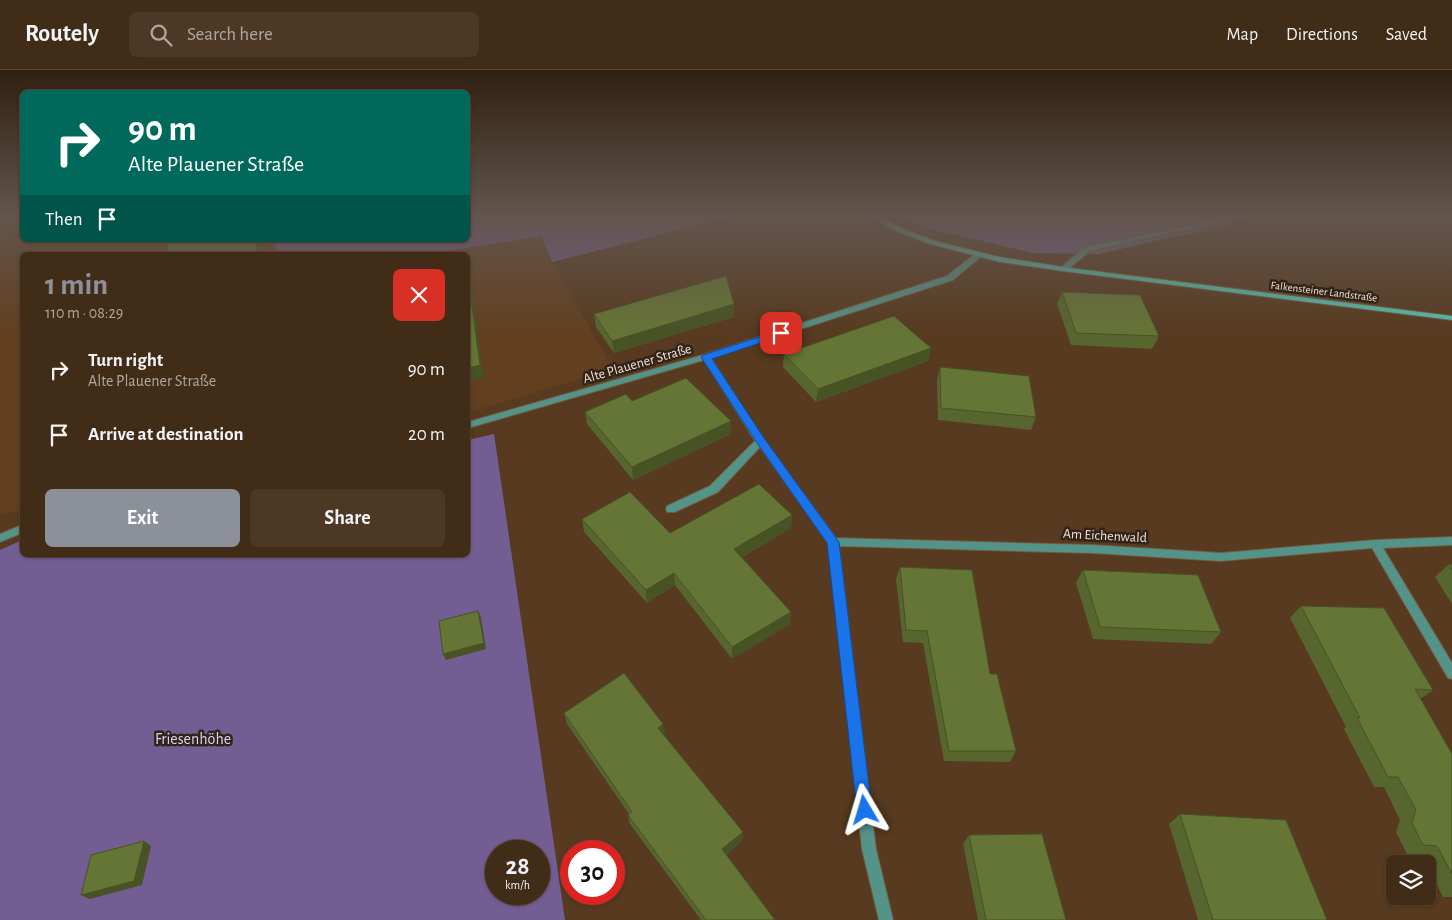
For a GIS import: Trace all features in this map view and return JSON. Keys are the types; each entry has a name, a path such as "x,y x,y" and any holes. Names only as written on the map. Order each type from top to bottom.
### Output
{"main road":[{"name":"Falkensteiner Landstraße","path":"983,256 1063,269 1452,318"}],"street":[{"name":"Alte Plauener Straße","path":"470,424 706,357 950,278 978,256"},
{"path":"1063,269 1080,256"},
{"path":"706,357 760,441 833,542 869,848 886,920"},
{"path":"671,509 714,489 760,441"},
{"path":"0,538 20,530"},
{"name":"Am Eichenwald","path":"833,542 1093,549 1221,557 1375,544 1452,541"},
{"path":"1375,544 1452,674"}],"shaded area":[{"path":"0,256 20,256 20,510 0,515"},
{"path":"470,256 550,256 613,369 470,411"}],"green space":[{"path":"550,256 577,256 552,262"},
{"name":"Friesenhöhe","path":"494,434 560,886 560,905 563,905 565,920 0,920 0,550 20,541 20,557 470,557 470,440"}],"building":[{"path":"726,276 734,304 612,341 594,314"},
{"path":"470,292 480,365 470,368"},
{"path":"1062,292 1140,295 1159,336 1076,333"},
{"path":"894,316 931,348 818,389 784,354"},
{"path":"940,367 1029,376 1036,417 941,408"},
{"path":"686,378 731,421 632,467 585,412 626,394 632,401"},
{"path":"759,484 792,515 734,549 791,612 732,647 674,573 646,590 582,519 630,492 670,533"},
{"path":"900,567 972,570 990,674 997,674 1016,751 949,751 927,631 906,630"},
{"path":"1083,570 1198,575 1221,632 1100,627"},
{"path":"1301,606 1384,608 1433,690 1415,689 1452,754 1452,874 1437,846 1423,845 1412,823 1416,810 1398,777 1388,777 1357,718 1360,718"},
{"path":"478,611 484,643 443,654 439,621"},
{"path":"624,673 663,724 658,728 743,832 722,849 775,920 706,920 628,815 632,812 564,713"},
{"path":"1180,814 1286,820 1327,920 1213,920"},
{"path":"1042,834 1066,920 986,920 969,835"},
{"path":"144,841 134,881 81,895 91,855"}],"route":[{"path":"781,333 706,357 760,441 833,542 865,810"}]}
